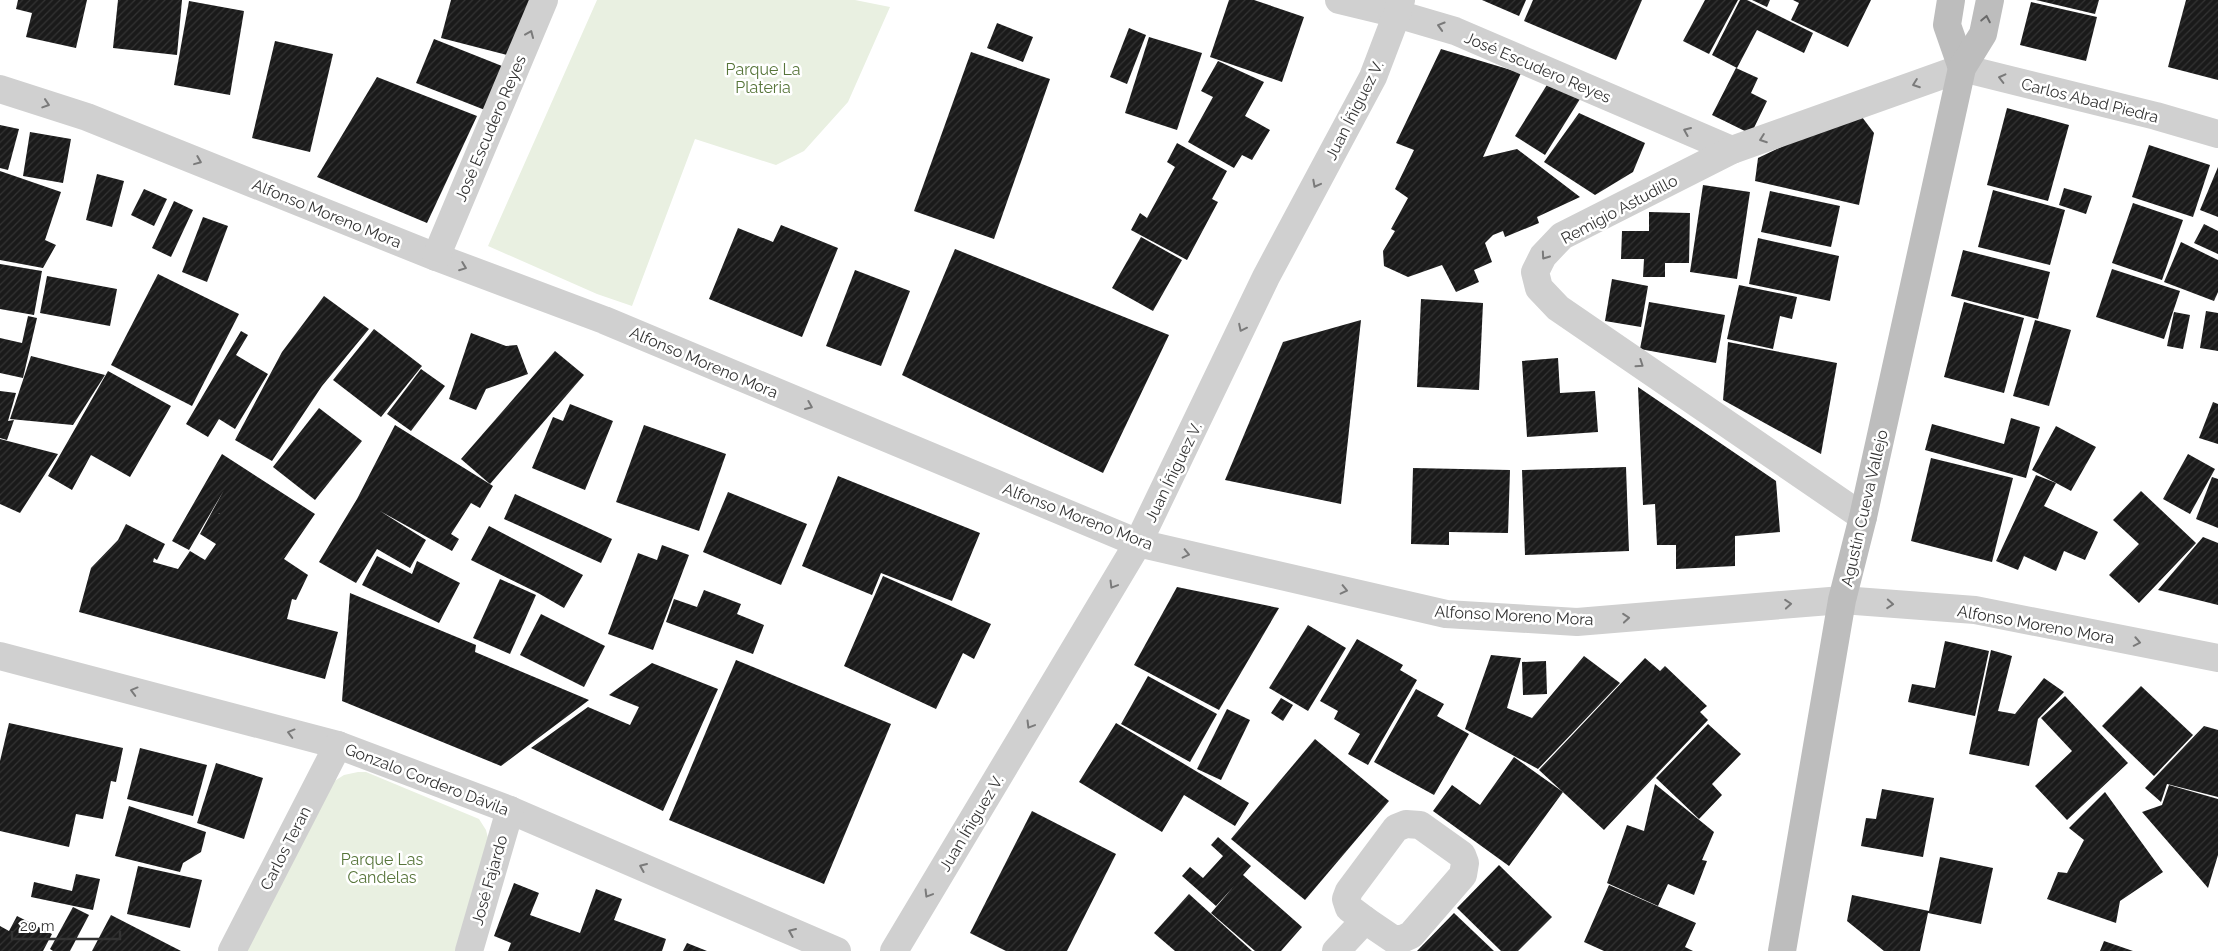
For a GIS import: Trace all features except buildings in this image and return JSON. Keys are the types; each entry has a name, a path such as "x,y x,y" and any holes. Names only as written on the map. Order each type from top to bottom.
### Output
{"street":[{"name":"José Escudero Reyes","path":"436,257 544,0"},
{"name":"José Escudero Reyes","path":"1339,0 1399,7 1732,150"},
{"path":"1951,0 1947,25 1962,68"},
{"name":"Agustín Cueva Vallejo","path":"1782,951 1842,600 1863,517 1962,68 1983,34 1990,0"},
{"name":"Juan Íñiguez V.","path":"894,951 1138,543 1266,277 1373,77 1399,7"},
{"name":"Carlos Abad Piedra","path":"1962,68 2156,116 2218,134"},
{"name":"Remigio Astudillo","path":"1863,517 1558,308 1539,288 1535,272 1543,256 1562,236 1732,150 1962,68"},
{"name":"Alfonso Moreno Mora","path":"0,89 87,117 436,257 613,324 1138,543 1446,614 1577,622 1842,600 1974,610 2218,658"},
{"name":"Gonzalo Cordero Dávila","path":"0,656 338,745 510,810 837,951"},
{"name":"Carlos Teran","path":"232,951 338,745"},
{"name":"José Fajardo","path":"469,951 510,810"},
{"path":"1336,951 1365,920"}],"green space":[{"name":"Parque La Plateria","path":"597,0 855,0 890,7 848,102 804,151 776,165 695,139 632,306 597,294 488,246"},
{"name":"Parque Las Candelas","path":"366,772 479,819 486,830 488,838 455,951 247,951 333,782 344,775"}]}
